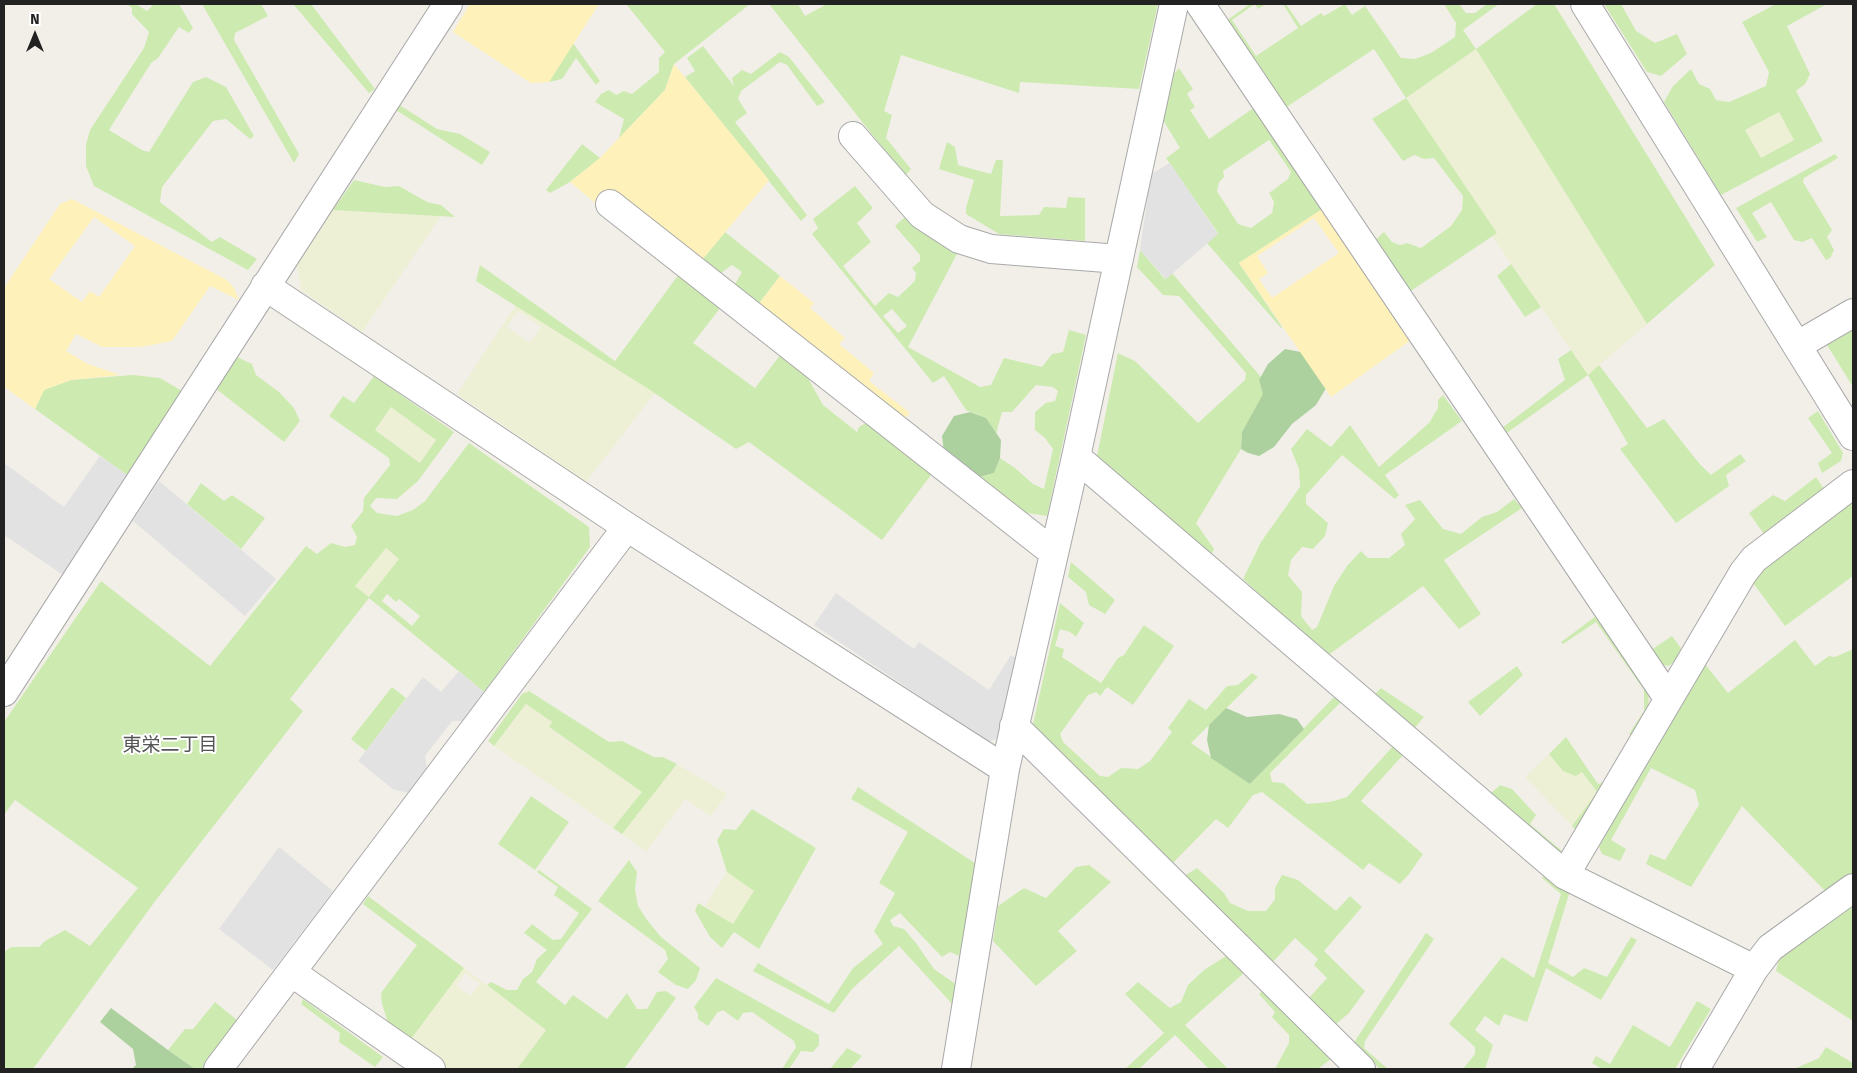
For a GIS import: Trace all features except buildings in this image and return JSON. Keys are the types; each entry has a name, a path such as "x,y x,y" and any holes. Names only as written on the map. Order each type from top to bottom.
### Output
{"street":[{"path":"4,692 448,4"},
{"path":"956,1069 1014,726 1076,457 1174,4"},
{"path":"1200,4 1668,698"},
{"path":"1585,4 1853,436"},
{"path":"853,136 922,215 959,239 991,249 1119,259"},
{"path":"610,204 1054,553"},
{"path":"265,286 628,527 1006,769"},
{"path":"1798,345 1853,313"},
{"path":"1076,457 1565,875 1754,969"},
{"path":"1565,875 1668,698 1743,573 1754,558 1853,484"},
{"path":"218,1069 628,527"},
{"path":"1014,726 1361,1069"},
{"path":"1695,1069 1754,969 1770,948 1853,888"},
{"path":"291,972 431,1069"}],"green space":[{"path":"127,4 136,4 147,11 154,4 179,4 193,28 189,33 179,27 158,58 151,63 109,130 142,150 149,152 193,82 206,77 226,87 254,136 250,139 226,119 213,121 162,187 160,202 212,242 220,237 257,259 248,270 94,186 86,166 86,145 90,130 144,48 149,32 132,14 132,8"},
{"path":"202,4 261,4 268,16 235,33 234,40 299,154 294,163"},
{"path":"293,4 311,4 375,89 369,93"},
{"path":"626,4 750,4 674,64 665,90 619,138 624,119 595,102 601,94 609,90 616,95 624,91 632,94 659,72 659,58 665,52"},
{"path":"769,4 798,4 805,16 827,4 1158,4 1139,89 1020,82 1019,93 901,55 884,111 892,115 886,138 911,169 905,176"},
{"path":"1250,4 1255,4 1232,20 1256,56 1298,28 1283,4 1286,4 1301,26 1321,13 1324,16 1345,4 1352,15 1365,6 1401,58 1415,59 1431,53 1455,37 1456,23 1444,4 1459,4 1466,13 1475,13 1487,4 1499,4 1463,30 1476,49 1406,98 1374,49 1285,108 1226,21"},
{"path":"1255,4 1266,4 1258,9"},
{"path":"1537,4 1554,4 1715,265 1647,324 1476,49"},
{"path":"1604,4 1621,4 1636,31 1655,43 1677,34 1687,54 1661,76 1647,72"},
{"path":"1776,4 1827,4 1787,26 1810,74 1805,84 1796,91 1823,141 1721,195 1664,102 1673,86 1691,69 1699,84 1710,89 1716,100 1729,102 1766,86 1769,72 1742,22","holes":["1779,112 1794,140 1761,158 1745,130"]},
{"path":"573,43 600,81 596,85 576,58 562,79 549,82"},
{"path":"703,46 734,86 732,78 742,70 751,74 780,52 789,57 825,102 817,106 787,65 780,62 741,91 738,99 747,113 735,122 807,215 801,221 685,77 695,71 687,58"},
{"path":"1476,49 1647,324 1588,375 1492,236 1497,233 1406,98"},
{"path":"1179,68 1193,89 1187,94 1195,107 1190,110 1209,139 1255,107 1324,208 1239,263 1281,328 1206,242 1218,233 1166,158 1180,148 1163,120 1174,74","holes":["1269,140 1291,172 1288,179 1269,193 1274,202 1272,213 1251,228 1238,224 1217,191 1219,182 1224,177 1223,171"]},
{"path":"1406,98 1497,233 1408,293 1374,241 1384,232 1392,242 1400,245 1407,243 1421,248 1451,226 1462,210 1463,196 1434,158 1424,159 1414,155 1403,161 1372,119"},
{"path":"398,104 437,129 460,134 490,152 482,165 396,110"},
{"path":"1779,111 1794,140 1761,158 1745,130"},
{"path":"947,142 955,147 958,165 991,174 996,160 1003,160 1000,216 1039,215 1044,207 1066,208 1068,197 1085,198 1085,241 999,234 966,214 974,180 939,169"},
{"path":"582,144 600,158 570,182 550,193 546,190"},
{"path":"1835,154 1838,158 1804,178 1803,182 1832,230 1827,237 1834,250 1830,258 1826,260 1812,238 1802,242 1794,240 1771,202 1752,213 1767,237 1757,242 1736,208"},
{"path":"354,180 385,187 399,186 427,202 441,205 455,217 333,210"},
{"path":"855,186 873,208 857,223 871,242 843,266 875,306 889,293 898,297 915,281 916,273 912,268 920,261 920,255 895,226 905,217 937,242 958,252 908,347 980,387 991,385 1004,358 1042,367 1052,354 1063,352 1069,330 1086,335 1047,516 1022,512 979,477 994,473 1000,458 1033,484 1044,489 1053,449 1045,438 1035,430 1035,412 1046,403 1055,401 1058,391 1053,387 1036,385 1012,412 1002,412 996,434 986,418 966,410 944,376 933,383 812,234 818,228 813,219","holes":["892,309 907,326 898,333 883,316"]},
{"path":"333,210 441,216 362,332 301,290 297,265"},
{"path":"725,232 780,276 758,305 734,286 742,272 732,265 718,275 701,261"},
{"path":"1140,250 1165,279 1172,273 1261,377 1259,381 1264,394 1242,432 1241,449 1196,523 1214,549 1211,556 1097,456 1118,353 1135,361 1198,423 1245,380 1246,373 1179,296 1163,295 1137,267"},
{"path":"1511,264 1541,307 1525,317 1497,276"},
{"path":"480,265 615,361 679,274 721,307 693,343 755,388 781,354 804,371 823,405 857,432 859,427 866,423 931,475 882,540 749,442 736,449 647,388 476,281"},
{"path":"516,305 655,393 586,482 457,394","holes":["518,311 541,327 530,343 507,327"]},
{"path":"1853,330 1853,387 1827,345"},
{"path":"1285,349 1306,353 1328,385 1316,405 1292,424 1274,447 1259,456 1248,453 1241,449 1242,432 1263,394 1259,380 1268,364"},
{"path":"1571,350 1588,375 1501,437 1498,431 1565,380 1558,359"},
{"path":"237,357 252,364 256,375 279,392 294,408 300,421 284,442 215,388"},
{"path":"1599,365 1647,428 1664,419 1698,462 1711,475 1740,454 1746,461 1726,475 1729,486 1676,523 1620,449 1628,444 1588,375"},
{"path":"133,375 160,378 182,391 127,475 35,409 44,390 71,380"},
{"path":"374,376 454,432 418,481 397,499 376,498 370,506 377,513 397,516 413,510 425,501 469,443 589,527 590,547 484,692 369,598 290,699 303,711 156,900 33,1069 4,1069 4,952 11,947 39,947 45,941 65,930 90,946 138,888 15,800 4,815 4,722 101,581 210,666 306,546 317,554 331,543 345,547 355,545 357,537 351,526 363,511 364,498 390,465 389,458 329,416 343,396 354,403","holes":["391,407 436,440 420,463 375,430","386,548 399,559 369,597 355,586","387,594 396,602 399,599 420,616 412,626 382,601"]},
{"path":"1443,395 1462,421 1385,475 1399,495 1395,499 1342,455 1306,495 1306,504 1328,523 1325,536 1313,549 1302,547 1291,560 1288,575 1302,592 1301,616 1312,630 1317,627 1334,586 1347,566 1361,551 1368,558 1389,558 1405,545 1401,534 1415,519 1405,505 1420,500 1443,529 1461,534 1482,517 1497,512 1514,499 1522,508 1444,560 1481,614 1459,629 1423,586 1327,656 1243,579 1261,542 1300,487 1299,469 1291,449 1307,429 1331,447 1350,425 1379,467 1429,423 1438,408 1438,400"},
{"path":"391,407 437,440 420,463 375,430"},
{"path":"1818,411 1843,453 1841,461 1822,473 1818,463 1832,453 1808,418"},
{"path":"970,412 986,418 1001,440 1000,458 994,473 979,477 944,452 942,436 954,416"},
{"path":"1816,477 1826,492 1767,538 1749,513 1773,495 1785,501"},
{"path":"201,483 224,501 232,495 265,518 241,549 187,504"},
{"path":"1853,499 1853,576 1785,626 1753,583 1759,568"},
{"path":"386,548 400,559 369,598 355,586"},
{"path":"1071,562 1115,600 1105,614 1089,605 1086,592 1068,577"},
{"path":"1060,603 1084,623 1076,637 1070,632 1060,629 1055,646 1064,649 1062,657 1101,683 1118,658 1124,655 1144,625 1174,646 1133,705 1107,687 1100,696 1096,692 1088,695 1060,734 1063,742 1100,776 1108,777 1121,768 1138,769 1150,761 1172,732 1168,728 1189,699 1206,710 1227,686 1238,685 1252,673 1258,677 1191,743 1250,784 1337,694 1343,700 1270,773 1272,782 1283,783 1307,804 1330,802 1347,797 1395,744 1405,753 1361,801 1423,854 1409,874 1400,884 1369,863 1363,870 1262,792 1253,795 1228,828 1216,819 1172,864 1033,724"},
{"path":"1596,616 1649,689 1648,713 1634,737 1629,734 1644,711 1644,690 1596,622 1563,644 1561,642"},
{"path":"1672,636 1681,648 1677,658 1669,666 1656,664 1651,650"},
{"path":"1795,640 1815,666 1829,656 1835,657 1853,649 1853,874 1827,893 1742,806 1691,887 1646,864 1650,854 1665,860 1699,805 1695,790 1651,768 1611,840 1626,849 1620,861 1602,854 1599,847 1701,659 1728,693"},
{"path":"1517,666 1523,675 1480,716 1468,702"},
{"path":"392,687 406,698 366,751 351,739"},
{"path":"1381,688 1424,717 1413,730 1374,695"},
{"path":"529,691 609,742 622,741 654,757 663,757 677,764 622,834 613,828 642,792 549,727 552,722 526,704 494,746 488,741 522,694"},
{"path":"526,704 552,722 549,728 642,792 613,828 494,746"},
{"path":"1226,708 1247,717 1279,714 1297,719 1304,729 1250,784 1211,758 1207,740 1209,725"},
{"path":"1566,737 1598,784 1608,780 1578,832 1572,826 1597,792 1582,772 1576,776 1563,771 1549,754"},
{"path":"1549,754 1563,771 1582,772 1597,792 1572,826 1525,777"},
{"path":"677,764 727,794 711,816 685,799 646,852 622,834"},
{"path":"1500,785 1512,789 1536,815 1530,824 1562,851 1557,855 1490,794"},
{"path":"858,787 978,865 959,956 950,952 942,957 900,913 890,920 893,926 904,929 934,969 957,985 954,1006 899,946 852,989 834,1013 753,971 758,963 829,1004 853,968 883,944 874,931 895,893 879,883 908,832 851,799"},
{"path":"531,796 569,822 535,870 498,844"},
{"path":"752,809 816,848 759,949 734,932 722,948 710,937 695,911 698,903 733,924 754,891 727,872 717,840 724,829 736,830"},
{"path":"629,860 637,872 635,890 638,906 647,920 661,937 700,968 696,980 688,989 676,985 658,972 668,959 665,950 598,901"},
{"path":"1089,865 1111,882 1058,931 1077,951 1036,986 993,941 998,906 1024,888 1046,898 1076,867"},
{"path":"1197,868 1224,893 1230,903 1248,911 1266,911 1275,899 1275,888 1282,875 1298,880 1336,911 1350,896 1362,907 1324,951 1365,991 1349,1013 1334,1026 1308,999 1327,978 1314,965 1318,959 1295,938 1272,963 1184,876"},
{"path":"539,870 592,909 536,982 565,1005 573,995 607,1019 627,993 637,1009 647,1009 657,992 666,991 676,998 624,1069 517,1069 546,1030 487,985 491,982 507,990 517,990 523,979 532,972 537,959 547,950 524,933 532,924 553,940 561,939 579,913 554,895 558,887 537,872"},
{"path":"727,872 755,891 733,924 705,906"},
{"path":"1547,872 1570,891 1548,963 1573,977 1584,968 1607,977 1631,937 1637,940 1601,1000 1546,968 1527,1022 1504,1014 1499,1026 1485,1016 1475,1030 1493,1045 1485,1069 1463,1069 1475,1054 1475,1047 1449,1024 1502,957 1534,978 1561,894 1542,878"},
{"path":"368,896 464,968 408,1043 390,1029 382,1004 381,993 417,945 363,904"},
{"path":"1853,902 1853,1021 1776,971 1780,955"},
{"path":"1426,933 1434,939 1365,1041 1364,1048 1388,1069 1380,1069 1353,1044"},
{"path":"1226,956 1245,972 1185,1025 1228,1069 1209,1069 1175,1035 1139,1069 1125,1069 1164,1033 1125,994 1138,982 1170,1008 1181,1002 1188,985 1204,970"},
{"path":"464,968 546,1030 517,1069 446,1069 408,1043","holes":["465,973 480,984 470,996 456,986"]},
{"path":"716,978 819,1035 819,1045 813,1052 801,1051 789,1069 782,1069 796,1047 794,1041 752,1012 743,1013 738,1021 723,1010 717,1013 708,1026 698,1019 698,1014 694,1007"},
{"path":"1265,989 1332,1058 1318,1069 1275,1069 1289,1043 1289,1035 1272,1017 1275,1012 1259,994"},
{"path":"303,999 383,1057 375,1067 339,1042 340,1033 301,1004"},
{"path":"1697,1001 1711,1009 1675,1069 1602,1069 1592,1063 1596,1056 1610,1064 1633,1025 1670,1047"},
{"path":"215,1002 237,1020 202,1069 195,1069 168,1050 185,1029 193,1029"},
{"path":"111,1008 195,1069 132,1069 136,1065 133,1049 100,1022"},
{"path":"1826,1047 1853,1063 1853,1069 1794,1069 1819,1058"},
{"path":"847,1048 862,1056 850,1069 830,1069"}],"sand":[{"path":"470,4 599,4 549,82 531,83 453,32"},
{"path":"674,64 769,180 701,261 611,190 598,205 570,182 600,158 665,90"},
{"path":"72,199 227,280 234,288 239,300 210,286 172,341 141,347 102,347 76,334 66,351 88,364 120,375 71,380 44,390 35,409 4,387 4,288 60,204","holes":["94,217 135,246 99,297 90,291 82,302 49,279"]},
{"path":"1324,208 1411,340 1331,397 1239,263","holes":["1314,218 1339,253 1272,298 1259,279 1268,273 1257,256"]},
{"path":"780,276 814,303 810,308 845,338 839,344 874,373 869,381 910,413 903,420 758,305"}],"shaded area":[{"path":"1170,163 1218,234 1166,279 1140,250 1151,174"},
{"path":"100,456 127,475 63,575 4,535 4,463 64,507"},
{"path":"159,481 276,579 245,616 133,521"},
{"path":"836,593 914,649 919,642 989,690 1011,655 1018,659 1001,737 988,742 814,625"},
{"path":"459,671 484,692 463,721 452,721 425,756 427,769 410,793 394,790 358,761 423,677 441,692"},
{"path":"279,847 333,891 273,970 219,929"}],"district":[{"name":"東栄二丁目","path":"170,746"}]}
